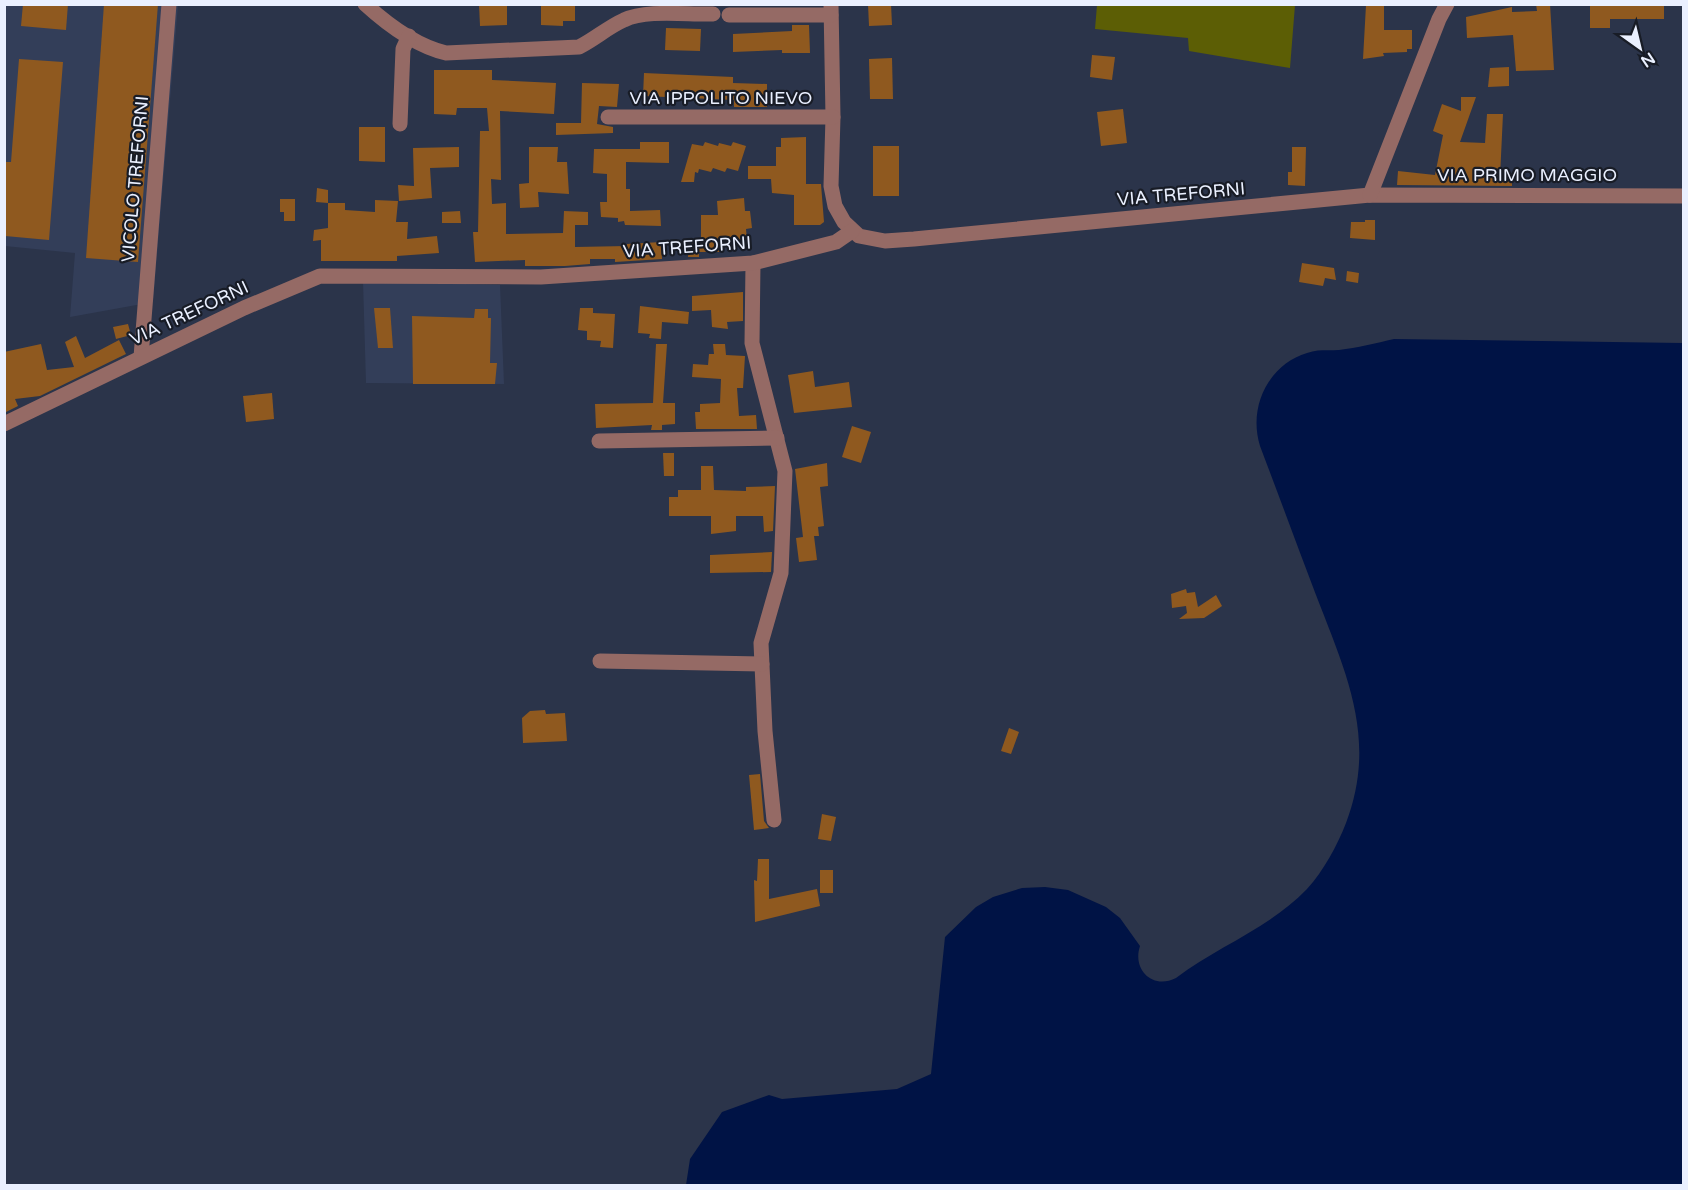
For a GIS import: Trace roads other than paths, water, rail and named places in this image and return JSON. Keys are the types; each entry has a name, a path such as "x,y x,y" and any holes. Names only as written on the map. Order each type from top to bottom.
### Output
{"street":[{"name":"VICOLO TREFORNI","path":"141,357 169,4"},
{"path":"365,4 430,49 446,53 579,47 597,39 621,21 635,15 713,14"},
{"path":"1370,195 1439,19 1447,4"},
{"path":"729,15 831,10 833,117 831,186 839,214 852,231"},
{"path":"400,124 404,50 409,36"},
{"name":"VIA IPPOLITO NIEVO","path":"608,117 833,117"},
{"name":"VIA TREFORNI","path":"4,424 244,308 320,276 541,277 753,263 836,242 852,231 867,239 914,239 1370,195"},
{"name":"VIA PRIMO MAGGIO","path":"1370,195 1683,195"},
{"path":"753,263 752,343 785,471 781,573 761,643 765,731 774,820"},
{"path":"599,441 777,438"},
{"path":"600,661 762,664"}]}
